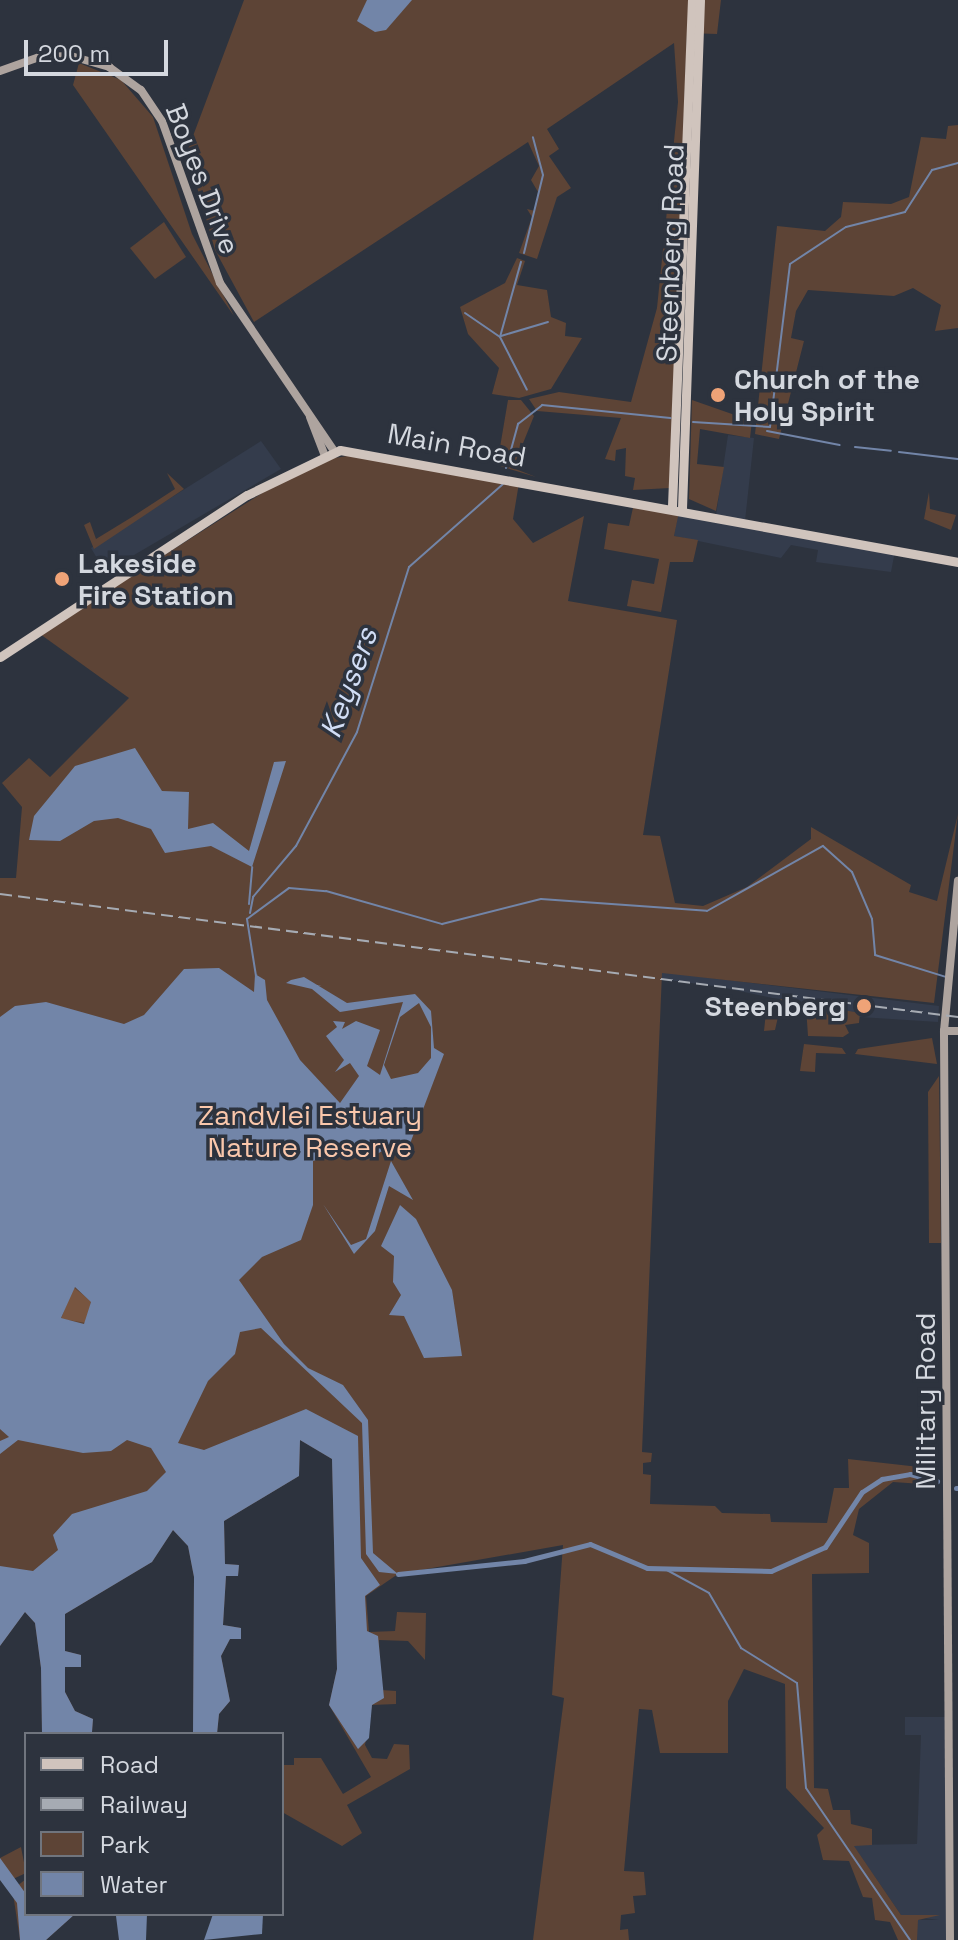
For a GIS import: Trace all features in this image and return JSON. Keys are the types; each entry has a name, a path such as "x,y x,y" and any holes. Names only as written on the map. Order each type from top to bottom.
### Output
{"main road":[{"name":"Steenberg Road","path":"681,430 677,411 692,0"},
{"name":"Steenberg Road","path":"677,507 681,430 688,377 700,0"},
{"name":"Boyes Drive","path":"0,71 39,57 71,56 109,67 141,90 162,121 220,283 308,411 329,452"},
{"name":"Main Road","path":"329,452 498,475 958,562"},
{"path":"0,657 181,536 329,452"},
{"name":"Military Road","path":"951,1940 954,1692 947,1494 944,985 958,881"},
{"path":"944,1031 958,1031"},
{"path":"947,1367 958,1367"}],"shaded area":[{"path":"728,435 754,438 745,521 895,551 891,572 816,562 818,550 791,545 781,558 674,536 679,507 716,515"},
{"path":"261,441 281,469 105,572 91,548"},
{"path":"0,890 939,1006 938,1022 860,1017 721,987"},
{"path":"73,1287 91,1301 87,1323 61,1319"},
{"path":"905,1717 949,1717 950,1940 917,1940 917,1920 939,1920 901,1915 853,1845 917,1844 921,1735 905,1735"}],"green space":[{"path":"244,0 721,0 717,34 687,33 670,488 633,490 635,478 625,476 626,448 616,450 615,461 605,459 621,418 537,411 529,399 559,392 631,402 657,308 678,102 674,43 547,129 559,149 549,156 571,188 557,197 537,259 519,253 532,217 527,209 535,211 538,192 531,180 539,166 528,142 254,322 215,250 187,152"},
{"path":"79,63 121,80 153,117 192,234 234,316 73,85"},
{"path":"958,125 958,328 935,331 941,305 913,288 894,296 808,290 796,311 791,338 804,341 779,439 755,434 777,226 825,231 841,217 843,202 891,204 909,197 921,137 946,139 948,126"},
{"path":"164,222 186,257 155,279 130,248"},
{"path":"517,258 525,261 517,285 547,290 551,317 566,323 565,336 582,338 551,389 519,398 492,394 499,368 468,334 460,307 505,283"},
{"path":"508,400 521,400 534,416 513,468 536,477 497,465"},
{"path":"692,400 752,421 750,438 700,429 697,464 724,467 716,511 689,499"},
{"name":"Zandvlei Estuary Nature Reserve","path":"354,455 519,483 513,519 533,543 584,516 568,601 677,620 643,835 660,836 675,903 703,906 747,887 811,839 811,827 911,885 909,892 937,901 958,814 934,1003 662,973 642,1452 652,1453 651,1462 643,1463 643,1474 651,1475 650,1504 715,1506 722,1513 770,1514 771,1522 827,1523 834,1488 849,1488 848,1459 937,1469 937,1485 893,1482 859,1509 853,1535 869,1543 869,1573 812,1574 814,1788 828,1789 833,1810 850,1810 851,1824 872,1829 872,1845 854,1846 901,1915 940,1915 918,1920 917,1940 898,1940 890,1922 875,1920 872,1898 863,1897 849,1861 823,1860 817,1835 824,1828 786,1788 785,1684 744,1669 728,1701 728,1753 660,1753 652,1710 639,1709 624,1871 644,1872 646,1895 633,1896 635,1913 621,1915 620,1930 628,1929 629,1940 533,1940 564,1698 552,1695 563,1545 398,1574 366,1596 369,1632 395,1631 397,1612 426,1613 425,1660 408,1641 379,1640 381,1690 396,1691 396,1704 372,1705 365,1745 372,1758 387,1759 394,1744 409,1745 410,1769 347,1805 362,1833 342,1846 284,1813 284,1765 294,1765 294,1758 321,1758 343,1794 371,1777 329,1705 337,1669 332,1459 300,1440 299,1476 224,1521 225,1564 239,1565 238,1576 226,1576 223,1625 241,1628 241,1639 230,1639 221,1656 230,1701 219,1714 217,1732 193,1732 194,1577 188,1546 173,1530 152,1562 65,1614 65,1651 81,1655 81,1667 65,1667 65,1692 75,1711 93,1719 92,1732 42,1732 41,1668 35,1623 25,1612 0,1646 0,878 16,878 22,807 2,783 29,758 50,777 129,698 40,634 267,490 321,460"},
{"path":"167,473 184,489 94,549 84,525 90,522 96,539 132,517 175,489"},
{"path":"929,492 930,509 956,515 951,530 924,519"},
{"path":"634,503 679,512 674,536 698,540 693,562 670,562 661,612 627,606 632,580 654,584 659,559 604,549 608,523 629,526"},
{"path":"781,999 860,1013 859,1023 845,1025 849,1033 843,1037 808,1036 806,1007 781,1004 775,1030 764,1031 767,1002"},
{"path":"932,1038 937,1064 855,1054 858,1049"},
{"path":"804,1044 842,1048 846,1054 816,1053 815,1072 800,1071"},
{"path":"939,1076 941,1243 929,1243 928,1092"},
{"path":"21,1847 24,1874 13,1879 17,1886 24,1881 24,1916 73,1916 46,1940 20,1940 12,1887 0,1880 0,1858"}],"water":[{"path":"367,0 412,0 386,30 375,32 357,21"},
{"path":"135,748 162,791 189,792 188,829 213,823 249,851 274,762 286,761 252,867 211,846 165,853 151,829 118,818 94,821 60,841 29,840 34,816 75,766"},
{"path":"219,968 254,992 255,974 265,980 267,1000 300,1060 340,1103 359,1076 350,1063 335,1072 344,1060 326,1036 337,1027 333,1021 345,1022 342,1029 356,1021 380,1030 367,1066 380,1075 403,1002 340,1012 312,989 286,983 291,980 304,977 347,1003 415,994 431,1011 434,1048 444,1054 408,1149 386,1149 366,1160 352,1149 313,1161 313,1205 301,1240 262,1257 239,1280 284,1344 308,1368 343,1385 368,1420 373,1553 398,1574 379,1572 366,1554 362,1423 261,1328 240,1332 235,1354 208,1381 178,1443 204,1450 306,1409 358,1436 361,1558 380,1585 365,1596 367,1631 378,1636 384,1698 372,1705 369,1738 358,1749 329,1705 337,1669 332,1459 300,1440 299,1476 224,1521 225,1564 239,1565 238,1576 226,1576 223,1625 241,1628 241,1639 230,1639 221,1656 230,1701 219,1714 217,1732 193,1732 194,1577 188,1546 173,1530 152,1562 65,1614 65,1651 81,1655 81,1667 65,1667 65,1692 75,1711 93,1719 92,1732 42,1732 41,1668 35,1623 25,1612 0,1646 0,1566 33,1571 58,1550 53,1535 72,1514 147,1491 166,1472 151,1448 127,1440 111,1451 83,1453 18,1440 0,1454 0,1441 9,1437 0,1429 0,1017 15,1006 46,1002 124,1024 144,1015 184,969","holes":["419,1003 431,1027 431,1058 418,1073 391,1079 384,1065 400,1017","75,1287 91,1302 84,1324 61,1318"]},
{"path":"391,1161 413,1200 389,1186 375,1231 354,1254 323,1204 351,1245 366,1239"},
{"path":"400,1205 416,1219 452,1290 462,1356 424,1358 404,1316 389,1315 401,1295 393,1282 394,1256 381,1246"},
{"path":"0,1858 24,1891 24,1916 73,1916 46,1940 20,1940 17,1903 0,1880"},
{"path":"116,1916 147,1916 146,1940 119,1940"},
{"path":"212,1916 263,1916 262,1934 204,1940"}],"waterway":[{"path":"524,253 543,175 533,137"},
{"path":"693,422 770,427 790,264 846,227 905,212 932,170 958,163"},
{"path":"500,337 521,262"},
{"path":"465,313 500,337 527,390"},
{"path":"501,336 548,322"},
{"path":"506,468 518,424 542,405 670,418"},
{"path":"767,431 840,445"},
{"path":"855,447 891,451"},
{"path":"899,452 958,459"},
{"name":"Keysers","path":"250,913 253,897 296,846 357,732 409,567 503,484"},
{"path":"256,976 247,919 289,888 326,891 442,924 541,899 707,911 823,846 852,872 872,919 875,955 946,977"},
{"path":"249,904 252,867"},
{"path":"398,1574 524,1561 590,1544 647,1568 771,1571 825,1547 862,1492 882,1479 910,1474 937,1481"},
{"path":"665,1569 709,1593 741,1648 797,1683 806,1788 910,1940"}],"railway":[{"path":"0,894 958,1017"}],"place":[{"name":"Church of the Holy Spirit","path":"718,395"},
{"name":"Lakeside Fire Station","path":"62,579"},
{"name":"Steenberg","path":"864,1006"}]}
